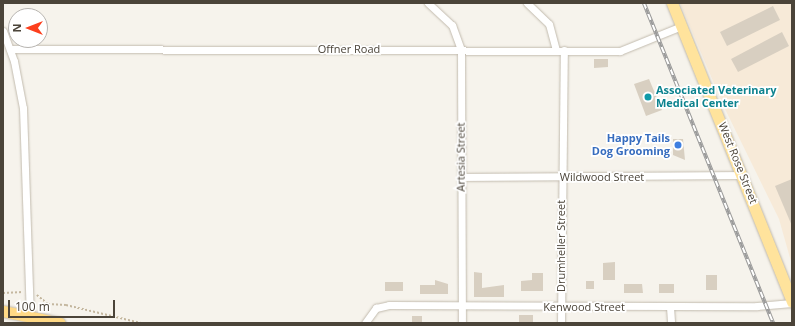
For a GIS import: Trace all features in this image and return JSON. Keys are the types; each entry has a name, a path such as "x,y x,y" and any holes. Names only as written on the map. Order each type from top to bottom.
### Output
{"highway":[{"path":"3,311 30,320 60,323"}],"main road":[{"name":"West Rose Street","path":"672,3 743,175 792,302"}],"street":[{"name":"Artesia Street","path":"428,3 452,25 461,50 462,323"},
{"name":"Drumheller Street","path":"527,3 549,24 560,50 561,323"},
{"name":"Offner Road","path":"10,49 620,51 682,26"},
{"path":"3,31 10,49 24,120 26,267 30,294 30,320"},
{"name":"Wildwood Street","path":"461,177 743,175"},
{"name":"Kenwood Street","path":"365,323 376,308 462,306 774,306 792,302"},
{"path":"670,307 671,323"}],"path":[{"path":"3,293 11,294 17,290 40,296 48,304 66,305 141,323"}],"shaded area":[{"path":"680,3 792,3 792,265 779,219 724,107"}],"building":[{"path":"773,6 780,20 727,46 720,32"},
{"path":"782,32 789,46 738,72 731,59"},
{"path":"594,59 608,59 608,67 594,68"},
{"name":"Associated Veterinary Medical Center","path":"649,79 662,110 646,116 634,84"},
{"name":"Happy Tails Dog Grooming","path":"673,139 683,139 685,160 673,155"},
{"path":"792,179 792,226 775,186"},
{"path":"615,262 615,280 603,280 603,263"},
{"path":"474,272 482,273 482,288 504,285 504,297 474,297"},
{"path":"532,273 543,273 543,291 521,291 521,281 532,280"},
{"path":"706,275 717,275 717,290 706,290"},
{"path":"435,280 448,284 448,294 420,294 420,285 435,285"},
{"path":"586,281 594,281 594,289 586,289"},
{"path":"385,282 403,282 403,291 385,291"},
{"path":"624,284 642,284 643,293 624,293"},
{"path":"659,284 674,284 674,293 659,293"},
{"path":"519,315 533,315 533,323 519,323"},
{"path":"412,316 422,316 422,323 412,323"}],"railway":[{"path":"644,3 773,323"}],"place":[{"name":"Associated Veterinary Medical Center","path":"648,97"},
{"name":"Happy Tails Dog Grooming","path":"678,145"}]}
